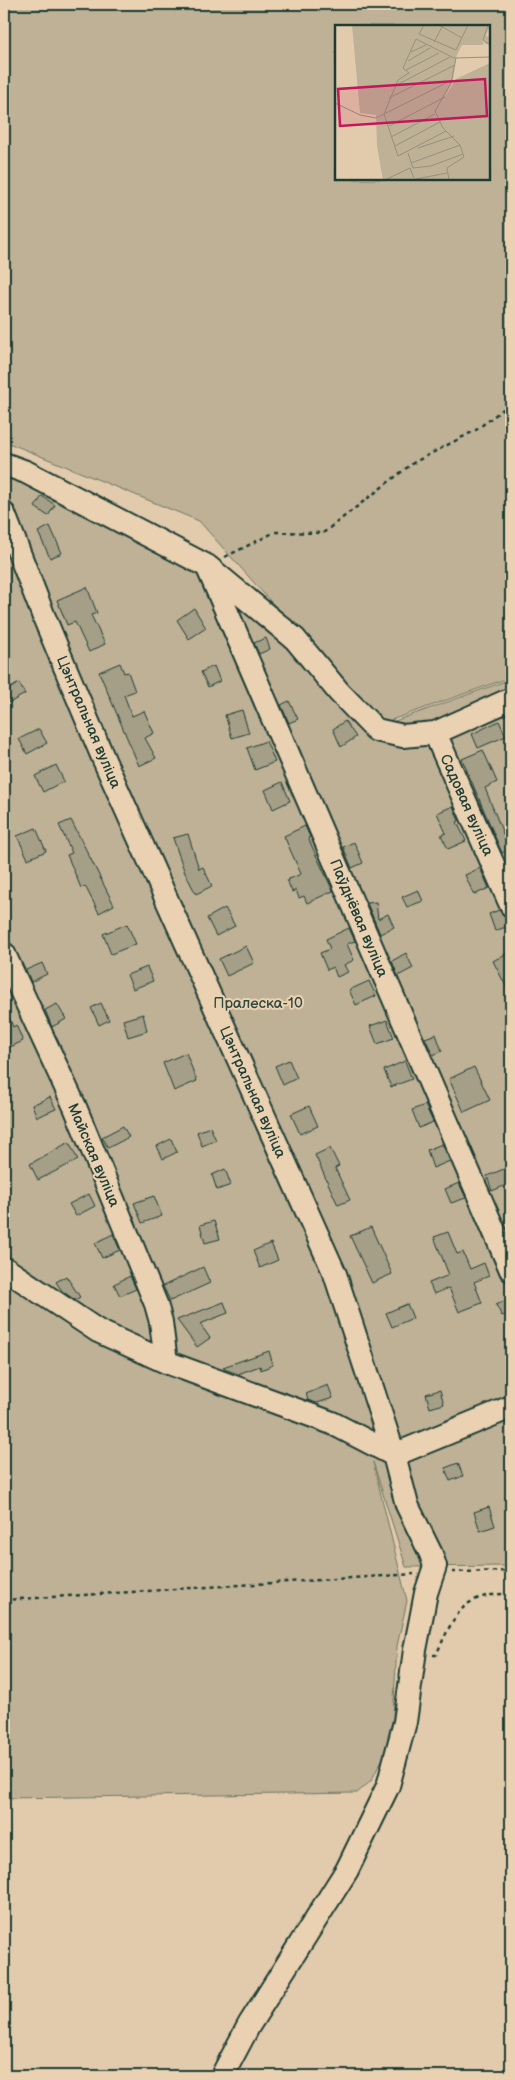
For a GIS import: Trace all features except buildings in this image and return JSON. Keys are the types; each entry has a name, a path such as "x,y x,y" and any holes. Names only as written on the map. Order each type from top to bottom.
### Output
{"street":[{"path":"4,464 26,472 207,566 295,638 339,692 376,730 403,736 435,733 511,699"},
{"name":"Цэнтральная вуліца","path":"4,514 44,617 104,760 335,1274 394,1455 407,1505 431,1554 434,1570"},
{"name":"Паўднёвая вуліца","path":"207,566 511,1270"},
{"name":"Садовая вуліца","path":"435,733 511,904"},
{"name":"Майская вуліца","path":"4,954 75,1107 156,1304 161,1322 166,1362"},
{"path":"4,1268 98,1331 166,1362 332,1423 394,1455 511,1407"},
{"path":"222,2076 249,2025 347,1870 388,1786 405,1722 415,1650 426,1592 434,1570"}],"path":[{"path":"207,566 275,532 323,534 413,463 476,430 511,403"},
{"path":"4,1600 434,1570 511,1571"},
{"path":"415,1650 436,1655 453,1618 472,1600 493,1594 511,1594"}],"green space":[{"path":"4,4 511,4 511,677 380,724 199,521 4,441"},
{"name":"Пралеска-10","path":"4,457 206,558 381,726 511,679 511,1566 406,1567 373,1462 407,1601 397,1646 393,1717 383,1758 371,1781 357,1793 4,1798"}]}
